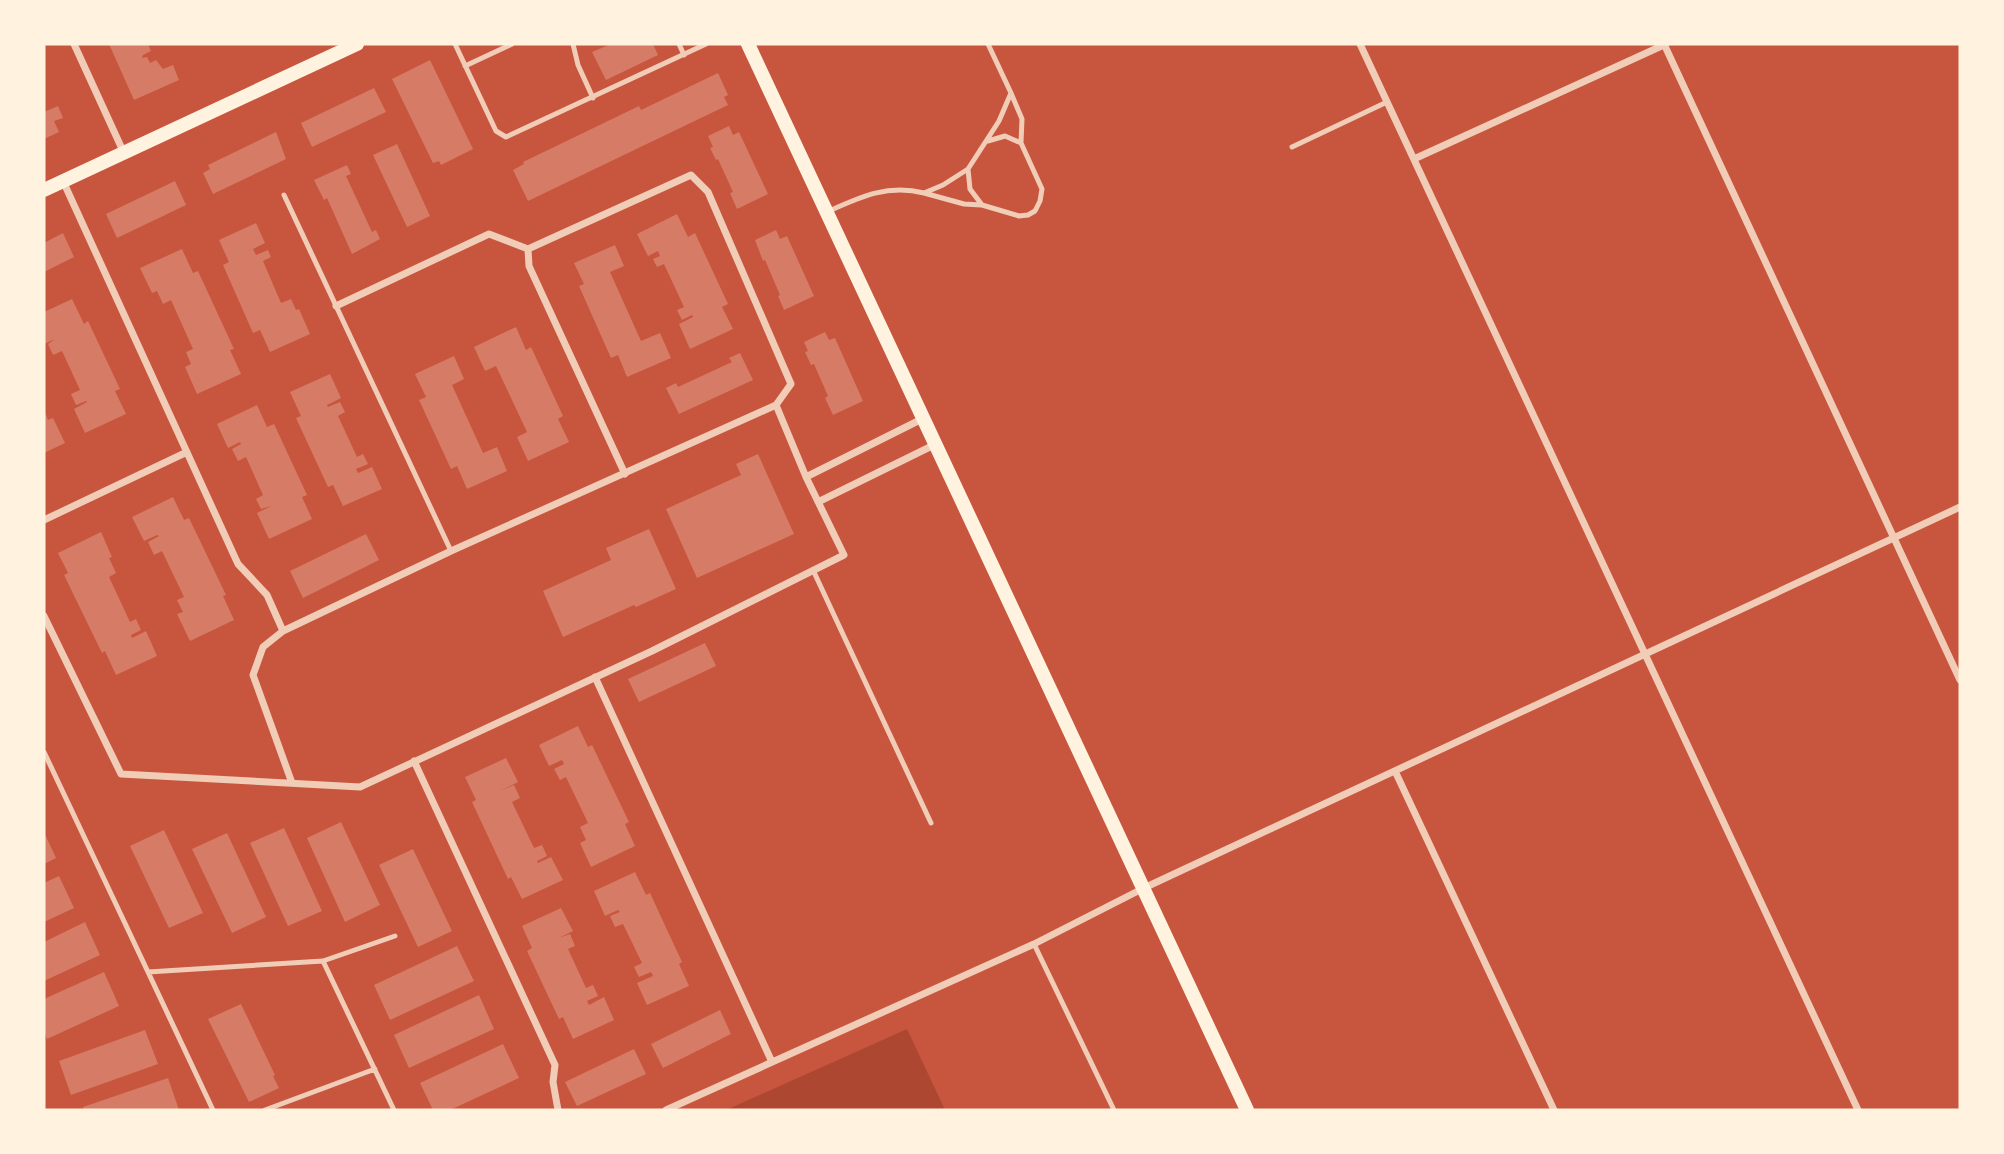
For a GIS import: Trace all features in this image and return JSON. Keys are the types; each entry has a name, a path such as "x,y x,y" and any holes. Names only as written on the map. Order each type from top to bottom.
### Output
{"main road":[{"path":"44,190 357,44"},
{"path":"748,44 1247,1110"}],"street":[{"path":"74,44 123,151"},
{"path":"1360,44 1858,1110"},
{"path":"1414,159 1664,44 1960,680"},
{"path":"292,783 253,675 263,647 283,631 451,551 776,405 791,384 708,192 691,175 528,249 489,234 336,306"},
{"path":"63,181 238,564 267,595 283,631"},
{"path":"528,249 529,266 625,474"},
{"path":"44,616 121,775 360,786 595,677 844,555 806,477 776,405"},
{"path":"806,477 924,418"},
{"path":"818,502 936,444"},
{"path":"44,520 187,452"},
{"path":"666,1110 1034,943 1144,888 1960,506"},
{"path":"595,677 772,1062"},
{"path":"414,761 553,1058 553,1082 558,1110"},
{"path":"1395,771 1554,1110"}],"lane":[{"path":"456,44 496,131 506,137 706,44"},
{"path":"465,66 512,44"},
{"path":"573,44 578,65 593,98"},
{"path":"679,44 684,55"},
{"path":"827,212 887,189 924,193 1019,216 1035,211 1042,189 1021,143 1022,119 988,44"},
{"path":"924,193 968,169 988,141 1011,93"},
{"path":"1292,147 1387,102"},
{"path":"988,141 1006,136 1021,143"},
{"path":"968,169 970,190 982,205"},
{"path":"284,195 451,551"},
{"path":"813,570 931,823"},
{"path":"44,752 213,1110"},
{"path":"148,972 323,961 395,936"},
{"path":"1034,943 1114,1110"},
{"path":"323,961 394,1110"},
{"path":"265,1110 375,1069"}],"shaded area":[{"path":"907,1029 945,1110 726,1110"}],"building":[{"path":"109,44 148,44 151,51 142,58 147,57 150,63 156,60 163,69 173,65 179,80 134,100"},
{"path":"611,44 653,44 658,55 606,80 592,52"},
{"path":"430,60 473,149 441,165 439,161 433,163 392,79"},
{"path":"718,73 728,95 724,97 728,105 528,201 513,170 524,164 523,162 639,106 641,110"},
{"path":"374,88 386,112 312,147 301,123"},
{"path":"58,106 63,118 54,121 59,132 44,139 44,112"},
{"path":"729,126 733,135 739,132 768,194 737,209 730,193 733,192 710,148 713,147 708,136"},
{"path":"276,132 286,159 213,194 203,173 210,169 208,165"},
{"path":"397,144 430,216 407,227 373,155"},
{"path":"347,165 351,174 346,176 372,232 376,230 380,239 352,254 327,198 324,200 314,180"},
{"path":"175,181 186,205 117,238 106,214"},
{"path":"677,214 688,237 695,233 728,304 722,307 733,329 690,349 679,324 693,317 692,315 682,320 677,310 684,307 664,264 657,267 653,259 660,256 658,251 648,256 637,234"},
{"path":"256,223 265,243 253,249 256,255 268,250 271,257 263,261 281,303 291,299 296,310 299,309 310,334 270,352 260,330 253,333 223,265 229,262 219,240"},
{"path":"776,230 780,239 787,236 814,296 784,310 755,240"},
{"path":"63,233 74,257 44,272 44,243"},
{"path":"615,245 624,266 610,272 641,341 660,333 671,358 627,377 618,355 611,358 579,286 584,284 574,263"},
{"path":"182,249 193,273 198,271 234,349 230,350 241,374 197,394 185,367 191,364 186,352 193,349 171,300 163,304 157,291 152,293 140,268"},
{"path":"72,299 84,324 88,321 120,389 115,391 126,414 85,433 74,409 87,402 76,405 71,394 80,390 62,351 53,355 48,344 55,339 44,344 44,312"},
{"path":"516,327 526,350 531,347 563,416 558,419 569,442 528,461 517,437 527,432 496,366 485,371 474,347"},
{"path":"825,332 829,340 835,338 863,401 833,415 814,364 811,365 805,352 808,351 804,342"},
{"path":"740,353 753,380 679,414 666,388 676,383 678,387 732,362 729,358"},
{"path":"454,356 464,379 452,385 483,453 497,447 507,471 467,489 457,466 451,469 419,400 426,397 415,374"},
{"path":"330,374 341,398 327,405 328,407 340,402 345,412 338,416 357,457 363,454 368,464 356,469 358,473 372,467 382,489 343,506 333,485 328,487 296,418 301,416 290,392"},
{"path":"257,405 267,427 274,424 307,495 302,497 312,519 269,539 257,513 271,506 261,509 256,499 263,495 246,457 238,461 232,449 241,444 240,442 228,448 217,424"},
{"path":"44,410 48,420 53,418 65,443 44,453"},
{"path":"758,454 794,534 697,578 666,509 741,475 736,464"},
{"path":"173,497 184,520 189,518 226,595 223,596 234,620 190,641 177,614 183,612 177,600 184,597 162,551 154,555 148,542 159,536 144,541 132,517"},
{"path":"649,529 676,589 563,637 543,591 611,560 606,548"},
{"path":"101,532 116,573 109,577 130,622 136,619 141,630 131,635 132,638 146,631 157,656 116,675 105,651 102,653 64,575 68,573 58,553"},
{"path":"366,534 379,560 303,598 290,571"},
{"path":"705,643 716,666 639,702 628,679"},
{"path":"578,726 588,747 592,745 629,822 625,824 635,846 591,867 580,843 586,840 580,827 588,823 566,777 560,780 554,769 564,764 562,760 549,766 539,745"},
{"path":"506,758 518,782 502,790 514,785 520,798 512,802 534,848 542,845 547,856 537,861 538,863 551,857 563,880 522,899 511,877 508,879 472,802 476,800 465,777"},
{"path":"341,822 380,905 345,922 307,838"},
{"path":"284,828 322,911 288,926 250,843"},
{"path":"164,830 203,913 169,928 130,846"},
{"path":"44,832 56,858 44,864"},
{"path":"227,833 266,917 232,933 192,849"},
{"path":"413,849 452,931 418,947 379,865"},
{"path":"635,872 646,895 650,893 682,962 679,964 689,986 647,1005 637,983 653,976 651,972 639,977 634,967 642,963 623,924 615,927 610,916 620,912 618,910 605,916 594,891"},
{"path":"59,876 74,908 44,922 44,883"},
{"path":"561,908 573,931 559,938 570,934 575,946 568,949 586,988 593,985 598,996 587,1001 589,1005 604,997 614,1020 573,1039 563,1017 559,1019 527,951 532,948 522,926"},
{"path":"85,922 100,955 44,981 44,942"},
{"path":"457,946 474,981 390,1020 374,985"},
{"path":"104,972 119,1006 47,1039 44,1031 44,999"},
{"path":"479,995 494,1029 409,1068 394,1035"},
{"path":"241,1004 279,1088 249,1102 208,1019"},
{"path":"720,1010 731,1034 663,1068 651,1044"},
{"path":"145,1030 158,1064 71,1095 59,1061"},
{"path":"503,1044 519,1078 450,1110 433,1110 420,1083"},
{"path":"634,1049 646,1074 577,1106 565,1082"},
{"path":"168,1078 179,1110 84,1110 83,1107"}]}
